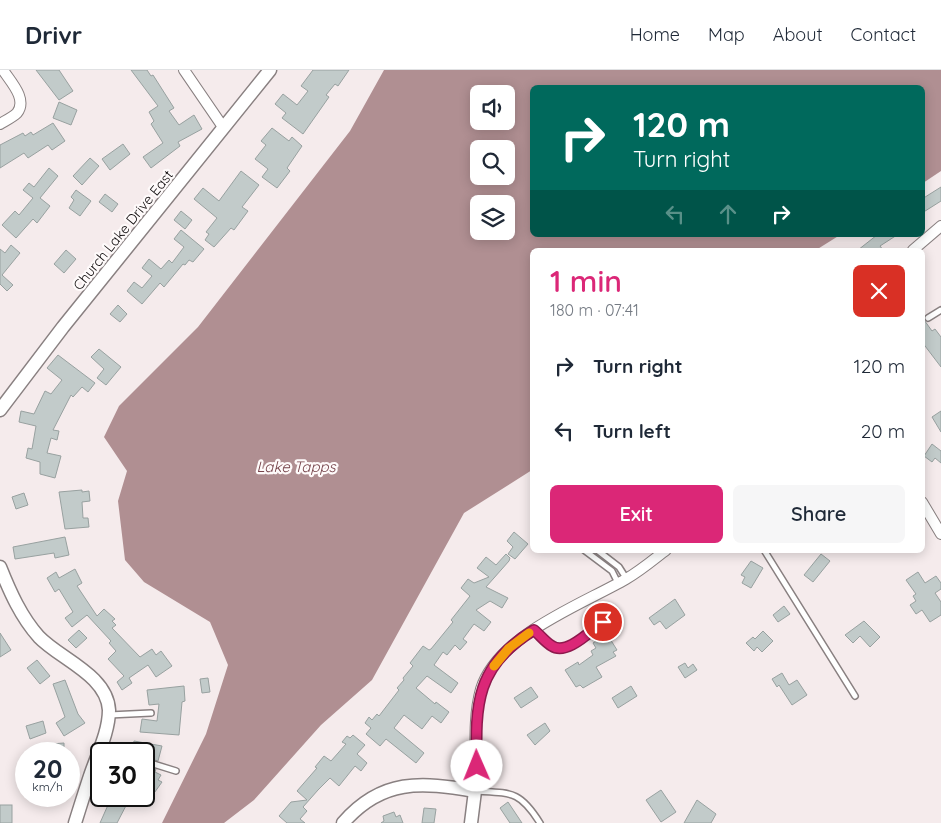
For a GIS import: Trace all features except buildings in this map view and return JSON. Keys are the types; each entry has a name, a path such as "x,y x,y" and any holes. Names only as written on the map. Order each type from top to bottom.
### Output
{"street":[{"path":"0,124 17,113 20,102 19,94 3,70"},
{"path":"184,70 224,127"},
{"name":"Church Lake Drive East","path":"0,410 270,70"},
{"path":"915,248 941,226"},
{"path":"925,507 941,534"},
{"path":"471,823 476,791 477,718 481,688 490,670 509,648 534,630 623,581 662,553"},
{"path":"0,567 3,586 40,638 99,686 108,702 107,742"},
{"path":"343,823 369,799 397,787 418,784 476,791"},
{"path":"75,823 90,788"}],"lane":[{"path":"928,318 941,310"},
{"path":"588,553 623,581"},
{"path":"601,553 619,567 623,581"},
{"path":"766,553 855,696"},
{"path":"534,630 552,646 558,648 571,645 603,622"},
{"path":"108,716 151,713"},
{"path":"155,764 176,771"},
{"path":"476,791 517,796 530,807 540,823"}],"water":[{"name":"Lake Tapps","path":"384,70 941,70 941,171 925,182 925,85 530,85 530,237 837,237 819,248 530,248 530,471 464,513 372,680 321,725 254,800 224,823 162,823 206,734 228,665 210,622 144,582 125,560 118,501 127,471 104,437 119,406 198,327 350,131"}],"slow traffic":[{"path":"494,666 509,648 529,633"}],"route":[{"path":"477,766 477,718 481,688 490,670 500,658 509,648 534,630 552,646 562,648 571,645 603,622"}]}
